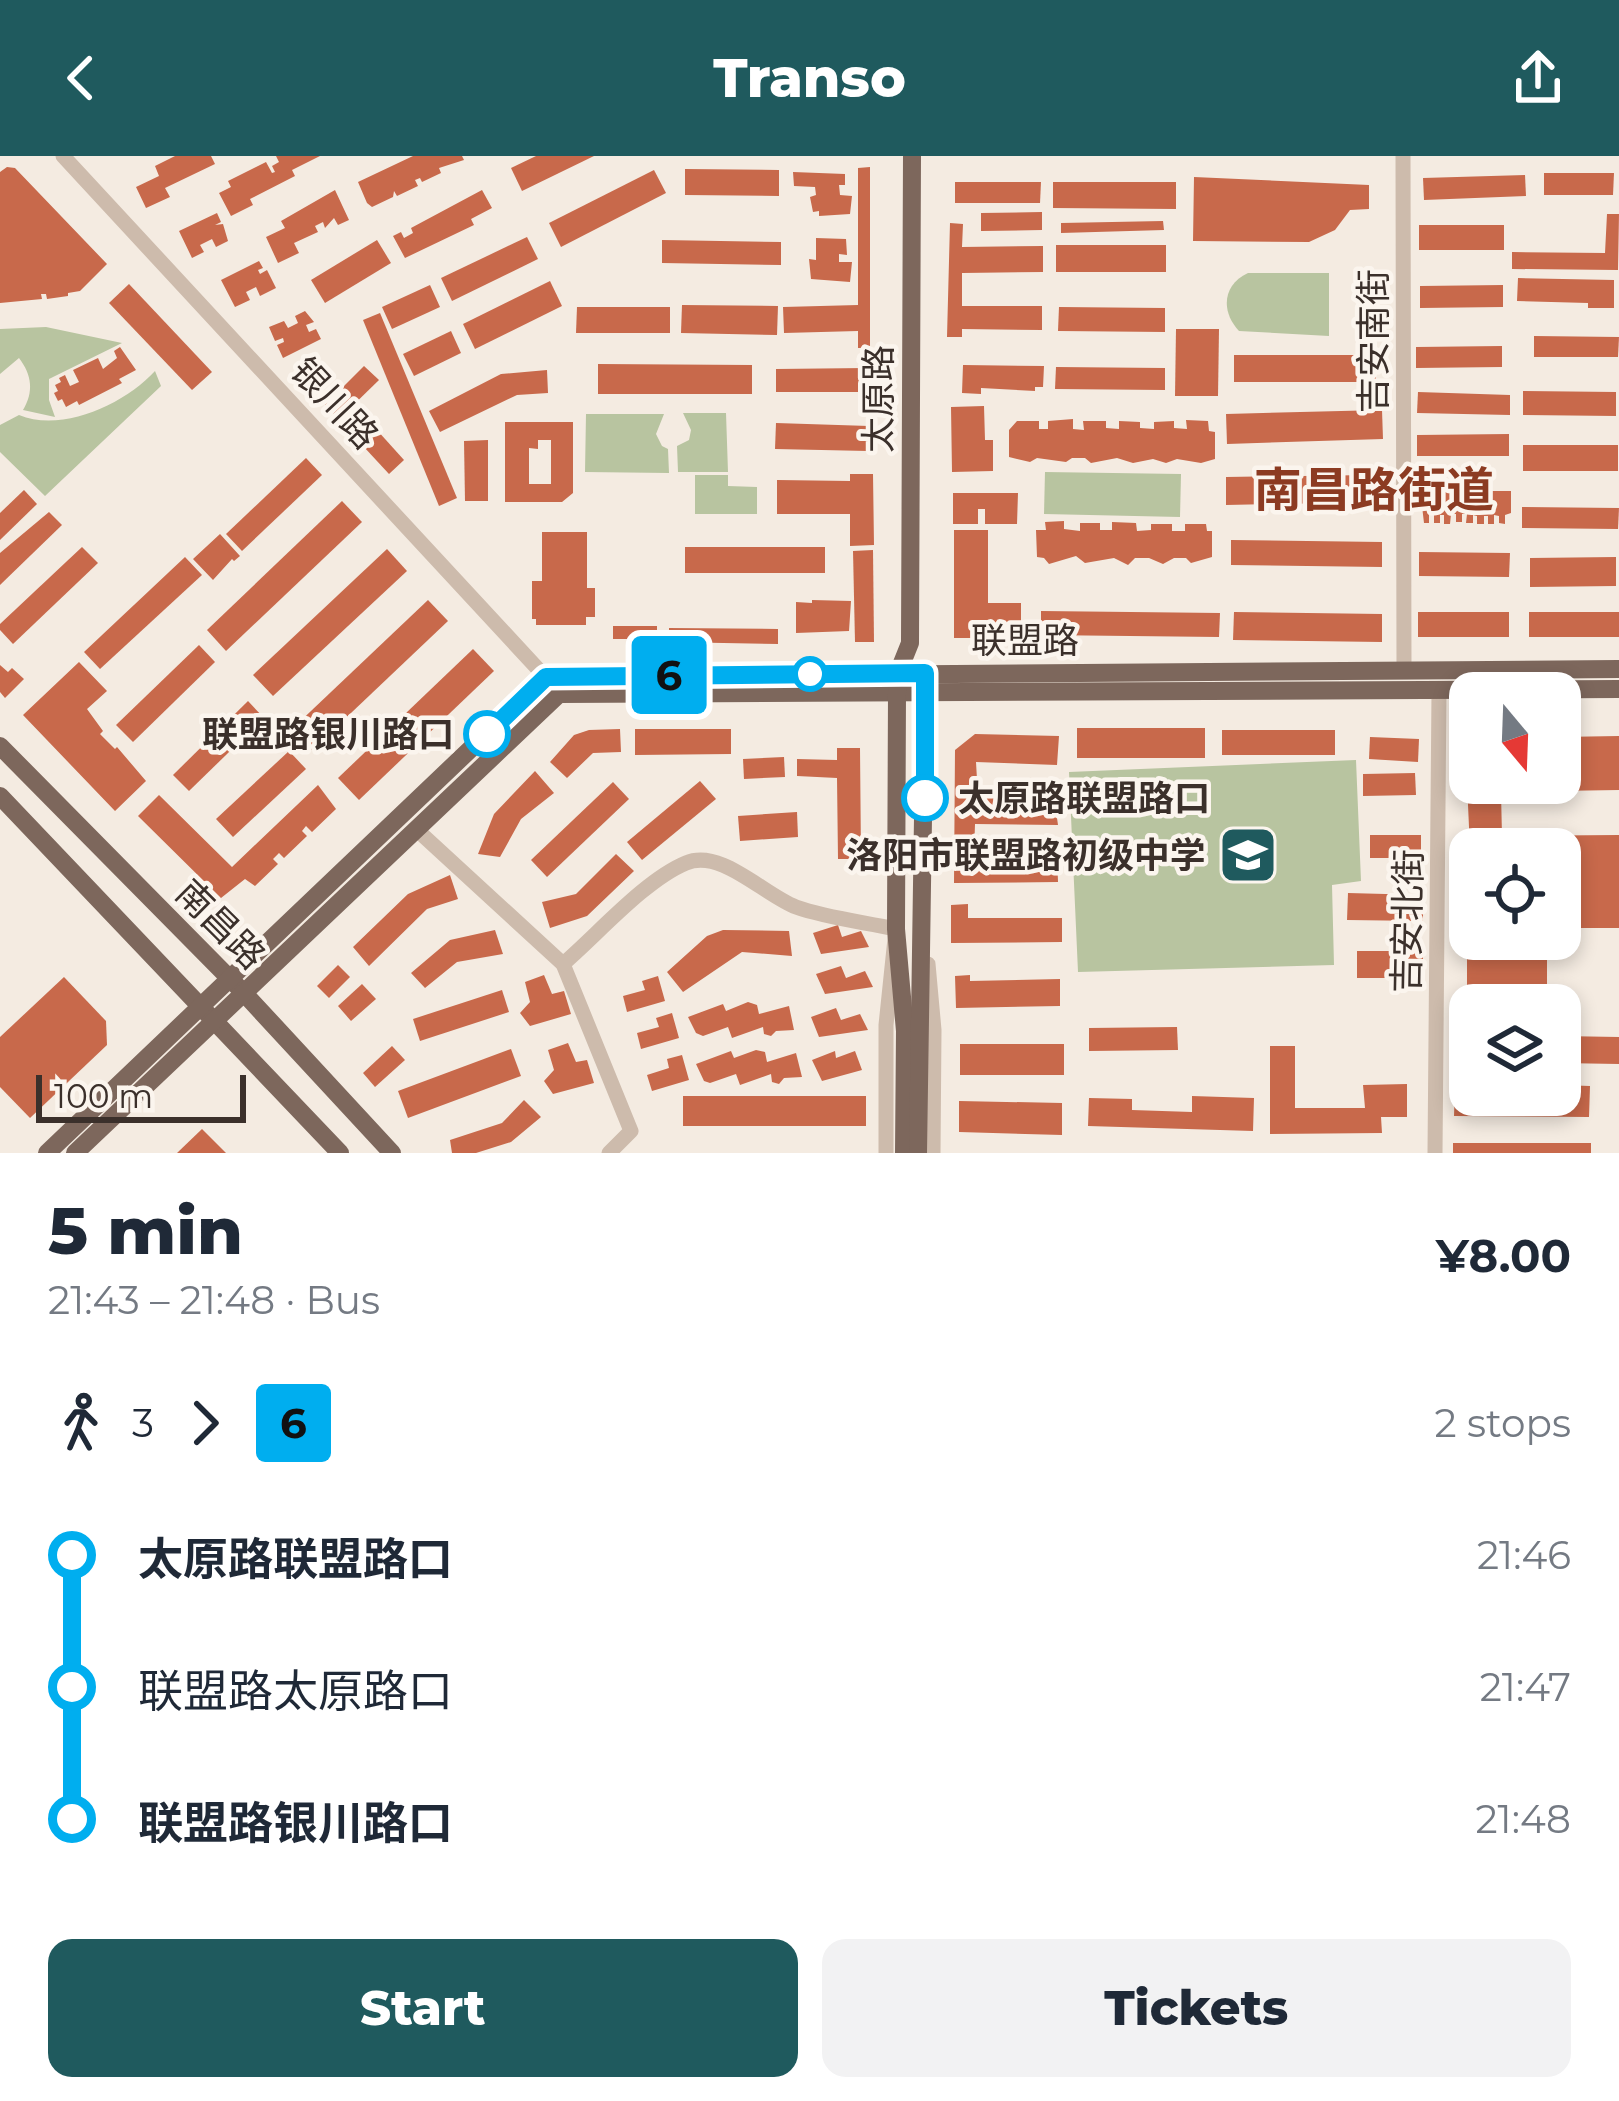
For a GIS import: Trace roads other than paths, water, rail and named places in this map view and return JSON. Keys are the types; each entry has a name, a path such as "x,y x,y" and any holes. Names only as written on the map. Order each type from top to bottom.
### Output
{"main road":[{"name":"太原路","path":"904,1153 905,1031 896,929 897,683 910,643 912,156"},
{"name":"太原路","path":"910,643 925,683 918,1153"},
{"name":"联盟路","path":"925,683 1619,669"},
{"name":"联盟路","path":"546,677 1619,689"},
{"path":"47,1153 208,1011 546,677"},
{"name":"联盟路","path":"559,694 897,683"},
{"path":"235,985 416,829 559,694"},
{"name":"南昌路","path":"0,746 392,1153"},
{"name":"南昌路","path":"0,796 340,1153"},
{"path":"75,1153 208,1011"}],"street":[{"name":"银川路","path":"63,156 559,694"},
{"name":"吉安南街","path":"1403,156 1404,670"},
{"name":"吉安北街","path":"1435,1153 1439,690"},
{"path":"416,829 563,964 631,1131 609,1153"},
{"path":"563,964 650,888 685,863 701,859 718,863 795,907 896,929"},
{"name":"太原路","path":"924,926 934,1030 933,1153"},
{"name":"太原路","path":"886,1153 886,1025 896,929"}],"place":[{"name":"联盟路银川路口","path":"487,734"},
{"name":"太原路联盟路口","path":"925,798"},
{"name":"洛阳市联盟路初级中学","path":"1248,855"}],"district":[{"name":"南昌路街道","path":"1374,490"}]}
